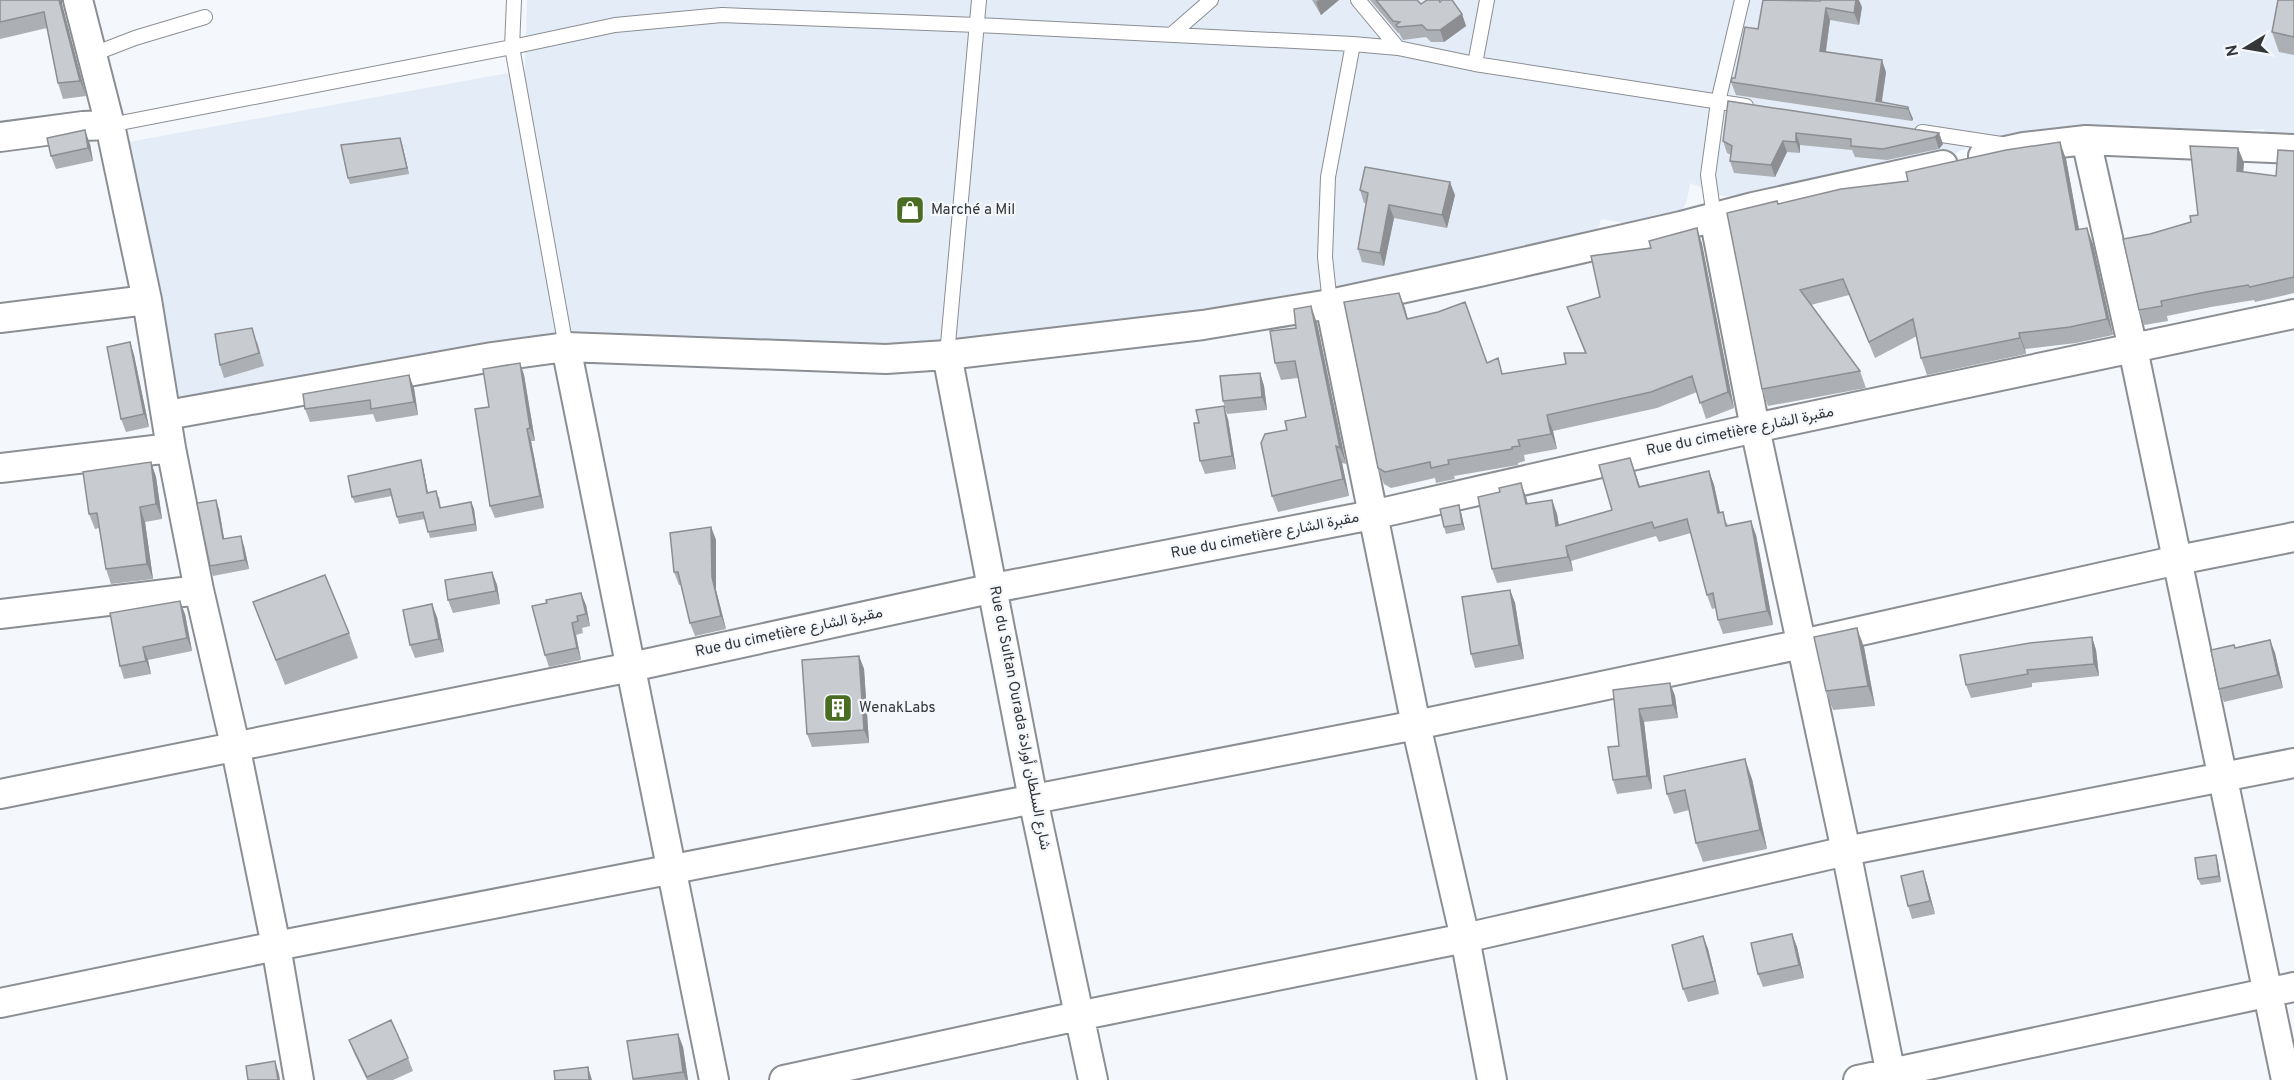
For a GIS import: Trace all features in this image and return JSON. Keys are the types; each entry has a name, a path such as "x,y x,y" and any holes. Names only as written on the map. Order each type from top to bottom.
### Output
{"street":[{"path":"78,0 110,125 147,300 171,448 199,590 235,746 276,946 299,1080"},
{"path":"0,137 83,126 110,125"},
{"path":"167,415 492,357 566,347 886,359 947,355 1203,325 1330,304 1524,262 2024,147 2086,141 2294,149"},
{"path":"2086,141 2133,349 2224,777 2281,989 2286,1080"},
{"path":"1714,217 1755,428 1846,851 1891,1077"},
{"path":"0,318 147,300"},
{"path":"1330,304 1371,515 1465,938 1492,1080"},
{"name":"Rue du cimetière مقبرة الشارع","path":"0,794 631,667 994,588 1371,515 1755,428 2294,314"},
{"path":"566,347 714,1080"},
{"name":"Rue du Sultan Ourada شارع السلطان أورادة","path":"947,355 994,588 1033,799 1092,1080"},
{"path":"0,468 171,448"},
{"path":"0,1004 276,946 1416,725 2294,537"},
{"path":"0,614 199,590"},
{"path":"784,1080 1078,1016 1465,938 1846,851 2294,763"},
{"path":"1858,1080 1891,1077 2281,989"}],"lane":[{"path":"514,0 512,47 566,347"},
{"path":"947,355 979,0"},
{"path":"1171,35 1211,0"},
{"path":"1359,0 1398,48"},
{"path":"1475,64 1486,0"},
{"path":"1714,217 1708,175 1718,102 1742,0"},
{"path":"110,125 615,25 722,15 977,25 1398,48 1475,64 1765,109"},
{"path":"92,55 135,38 205,17"},
{"path":"1330,304 1325,257 1328,177 1353,44"},
{"path":"1906,130 2024,147"}],"shaded area":[{"name":"Marché a Mil","path":"527,0 2294,0 2294,144 2267,142 2264,129 2232,131 2233,138 2150,127 2151,136 1976,146 1959,151 1931,173 1791,198 1723,196 1690,183 1687,200 1678,220 1665,230 1601,219 1592,249 934,354 586,342 179,409 123,143 525,70"}],"building":[{"path":"0,0 59,0 80,81 58,83 44,12 0,22"},
{"path":"1376,0 1417,0 1421,4 1427,0 1439,0 1440,2 1452,0 1462,14 1440,30 1427,30 1422,25 1398,27 1396,25 1400,22 1393,21"},
{"path":"1763,0 1856,0 1854,13 1826,8 1820,51 1882,60 1876,101 1908,107 1908,109 1731,82 1732,78 1735,78 1745,27 1758,29"},
{"path":"2278,0 2294,0 2294,37 2272,32"},
{"path":"1728,101 1939,133 1935,137 1883,149 1851,146 1851,139 1796,133 1796,142 1783,141 1771,165 1730,161 1732,146 1723,141"},
{"path":"85,130 88,148 51,156 47,138"},
{"path":"400,138 407,168 348,178 341,145"},
{"path":"2060,142 2076,230 2087,228 2107,319 2070,327 2019,333 2020,338 1921,358 1913,319 1869,342 1843,279 1800,290 1860,371 1762,389 1727,213 1841,189 1908,181 1906,172 2006,150"},
{"path":"2190,146 2238,148 2237,171 2276,176 2278,150 2294,151 2294,277 2250,287 2248,285 2161,301 2162,306 2139,310 2123,239 2191,222 2190,216 2198,215"},
{"path":"1365,167 1450,182 1442,215 1389,205 1380,253 1358,249 1368,193 1360,190"},
{"path":"1697,228 1728,392 1700,403 1692,376 1651,392 1547,415 1551,434 1518,440 1520,446 1512,447 1512,449 1448,460 1449,464 1431,468 1430,462 1385,472 1378,468 1344,302 1399,293 1407,319 1438,312 1465,302 1487,363 1498,358 1502,374 1566,364 1564,353 1586,353 1567,307 1600,297 1591,256 1651,248 1649,241"},
{"path":"1311,306 1340,448 1336,446 1343,479 1272,496 1261,443 1265,434 1287,430 1285,421 1306,417 1295,361 1275,363 1270,331 1296,328 1294,309"},
{"path":"252,328 259,353 220,365 215,334"},
{"path":"130,342 144,414 121,419 107,347"},
{"path":"520,363 530,428 527,429 540,496 490,506 475,409 489,407 483,369"},
{"path":"1260,373 1262,397 1223,401 1220,376"},
{"path":"409,375 414,402 371,409 370,400 305,409 303,394"},
{"path":"1224,406 1232,456 1200,461 1194,423 1199,423 1196,410"},
{"path":"1630,458 1639,487 1709,471 1718,513 1723,512 1726,526 1751,521 1767,611 1718,620 1713,593 1707,595 1687,519 1654,528 1652,522 1566,546 1568,557 1492,569 1478,497 1500,492 1499,488 1521,483 1526,504 1552,500 1556,526 1612,510 1599,465"},
{"path":"421,460 427,493 436,491 440,508 471,502 475,524 428,532 423,512 397,517 390,489 352,497 348,476"},
{"path":"151,462 156,504 140,507 147,564 106,569 97,513 89,514 83,472"},
{"path":"216,500 223,539 241,536 245,560 210,566 197,503"},
{"path":"1459,505 1462,524 1444,527 1440,509"},
{"path":"711,527 712,577 721,616 690,623 678,572 674,572 670,533"},
{"path":"492,572 496,591 448,600 445,580"},
{"path":"325,575 349,633 276,660 253,602"},
{"path":"1510,590 1519,645 1471,654 1462,597"},
{"path":"581,593 586,614 577,616 578,621 572,623 577,648 545,655 532,606 547,603 546,600"},
{"path":"180,601 187,638 143,647 146,661 120,666 110,613"},
{"path":"432,604 439,639 410,645 403,610"},
{"path":"1857,628 1868,686 1826,691 1814,637"},
{"path":"2092,637 2094,664 2027,670 2028,674 1966,685 1960,655 2030,643"},
{"path":"2270,640 2278,675 2219,689 2211,650 2234,645 2235,648"},
{"name":"WenakLabs","path":"859,656 864,730 807,734 802,660"},
{"path":"1670,683 1673,705 1639,709 1647,776 1613,780 1608,747 1619,746 1613,690"},
{"path":"1745,759 1760,830 1696,843 1685,790 1667,794 1664,776"},
{"path":"2216,855 2219,876 2198,879 2195,858"},
{"path":"1923,871 1930,901 1908,906 1901,876"},
{"path":"1792,934 1799,965 1758,974 1751,943"},
{"path":"1703,936 1715,981 1683,989 1672,945"},
{"path":"391,1020 408,1058 367,1077 349,1040"},
{"path":"678,1034 683,1072 633,1079 627,1041"},
{"path":"275,1061 278,1080 248,1080 246,1066"},
{"path":"588,1067 589,1080 555,1080 554,1071"}],"place":[{"name":"Marché a Mil","path":"910,210"},
{"name":"WenakLabs","path":"838,708"}]}
